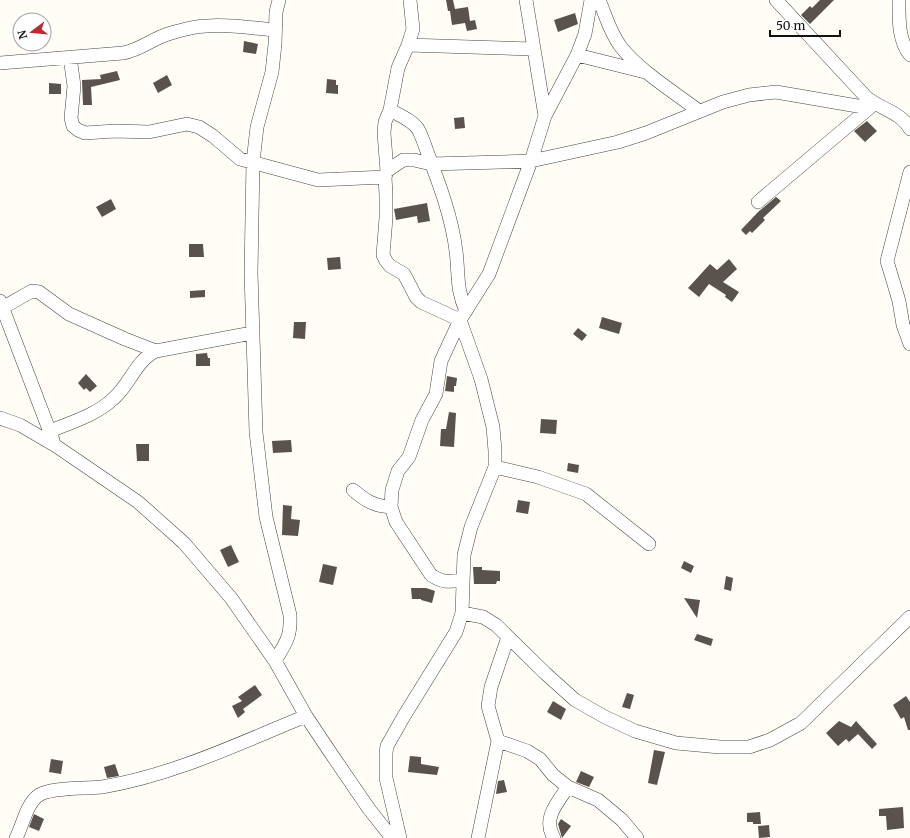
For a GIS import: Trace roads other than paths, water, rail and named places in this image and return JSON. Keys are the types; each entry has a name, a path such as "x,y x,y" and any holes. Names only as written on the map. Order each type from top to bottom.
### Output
{"street":[{"path":"274,661 287,642 291,630 290,615 266,517 256,432 251,273 253,162 257,127 272,72 275,44 274,30 279,0"},
{"path":"410,0 413,29 398,68 390,110 385,122 386,218 383,255 390,266 404,274 416,297 421,302 463,315"},
{"path":"526,0 545,116"},
{"path":"462,580 448,582 439,580 431,575 396,522 391,508 392,490 398,471 409,457 422,420 436,394 441,361 463,315 489,274 531,161 545,116 577,55 585,34 591,0"},
{"path":"599,0 611,29 621,46 650,74 699,111"},
{"path":"899,0 900,29 906,48 910,55"},
{"path":"780,1 866,97 872,106"},
{"path":"0,63 130,52 150,41 166,35 207,26 274,30"},
{"path":"408,45 534,49"},
{"path":"577,55 650,74"},
{"path":"70,57 74,86 71,118 73,126 78,130 85,132 149,132 187,124 199,127 213,136 240,159 318,180 386,174 403,160 414,160 431,164 531,161 618,142 646,133 699,111 749,95 776,92 872,106 900,117 910,129"},
{"path":"758,202 872,106"},
{"path":"390,110 412,123 418,129 441,188 456,251 458,286 462,302 463,315 481,379 492,427 495,451 495,467 471,527 464,555 462,613 456,632 387,746 386,778 400,838"},
{"path":"910,172 887,261 899,301 903,325 910,344"},
{"path":"56,446 1,304 32,291 39,292 68,314 156,351"},
{"path":"899,301 910,312"},
{"path":"50,431 102,409 115,398 147,355 156,351 252,333"},
{"path":"0,418 20,425 56,446 138,502 184,544 231,598 274,661 306,716 365,803 392,838"},
{"path":"495,467 538,477 586,494 649,544"},
{"path":"353,490 367,501 391,508"},
{"path":"462,613 483,617 496,625 545,673 576,700 605,717 635,731 676,743 720,747 749,747 770,740 801,723 910,617"},
{"path":"478,838 498,741 488,706 491,688 508,637"},
{"path":"16,838 32,803 39,796 48,792 101,787 182,767 306,716"},
{"path":"498,741 527,751 540,759 553,776 568,788 598,800 622,820 637,838"},
{"path":"554,838 551,833 549,821 553,809 568,788"}]}
